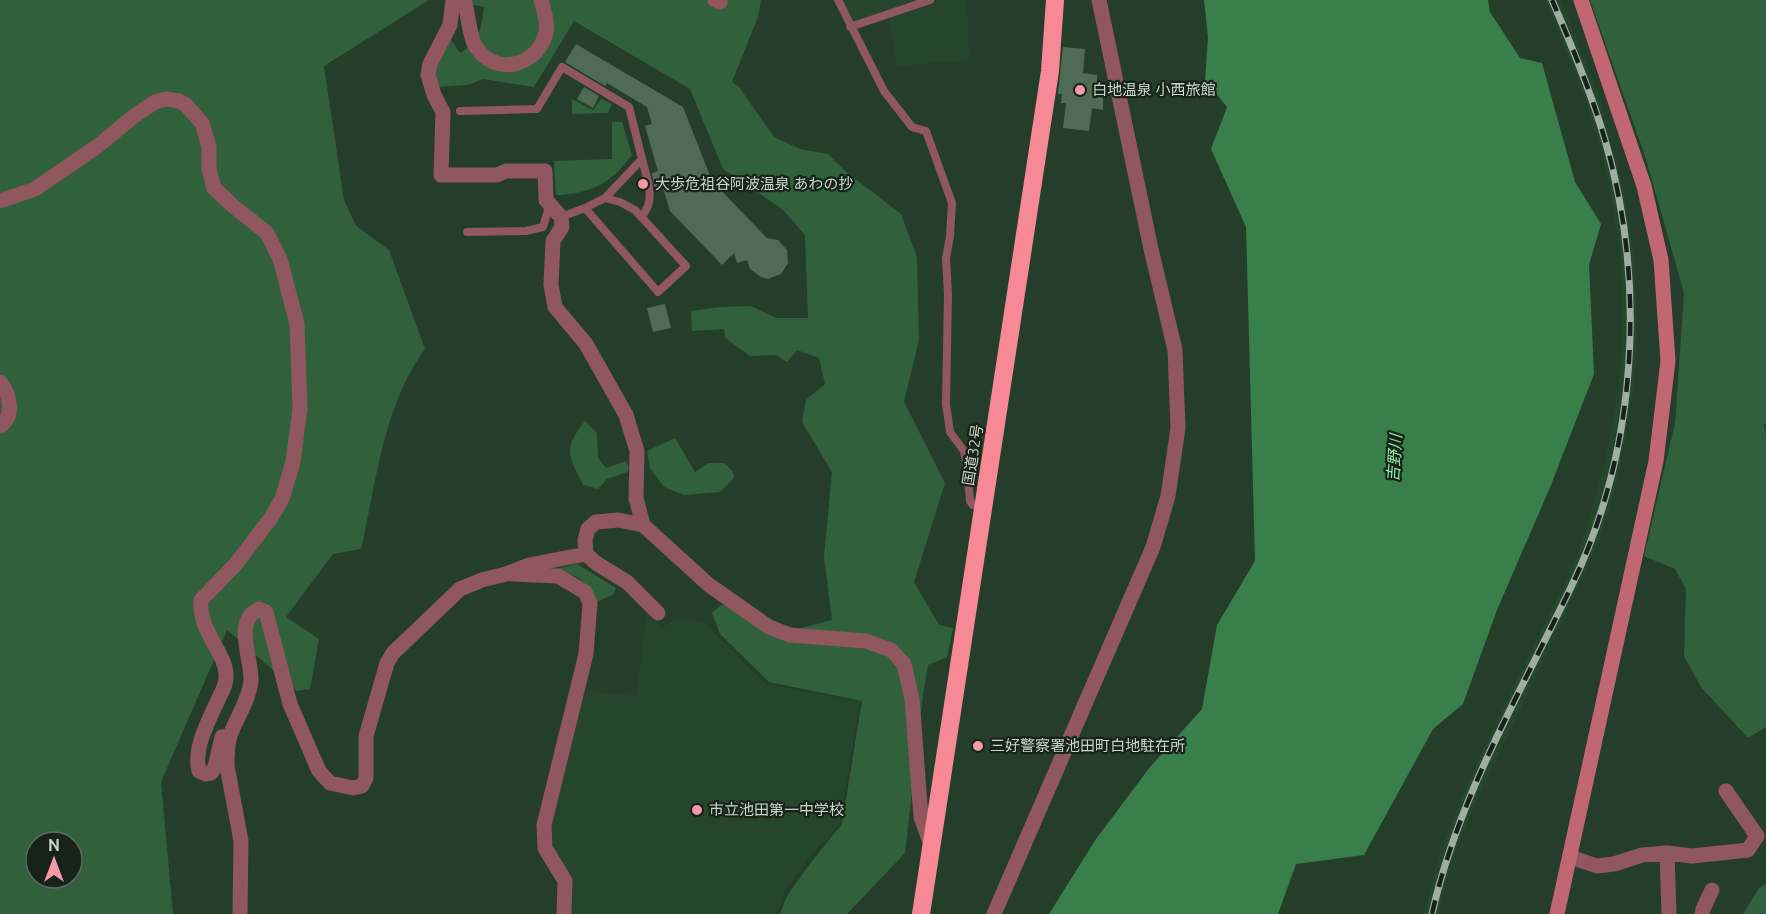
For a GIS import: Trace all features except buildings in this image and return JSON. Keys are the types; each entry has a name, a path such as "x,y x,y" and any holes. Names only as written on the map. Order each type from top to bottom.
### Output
{"highway":[{"name":"国道32号","path":"921,914 1050,71 1055,0"}],"street":[{"path":"453,0 450,25 430,64 428,75 434,95 443,112 441,175 497,175 506,171 545,171 546,200 561,217 562,227 553,241 551,285 555,307 586,344 626,415 637,451 636,498 643,525"},
{"path":"463,0 475,46 497,64 508,66 521,63 541,46 546,34 546,22 541,0"},
{"path":"994,914 1153,547 1168,496 1178,428 1175,350 1151,249 1099,0"},
{"path":"1557,914 1656,461 1668,361 1661,260 1644,186 1581,0"},
{"path":"0,201 35,189 99,145 154,102 166,99 179,101 186,105 202,123 209,147 209,170 214,188 267,233 280,259 297,324 299,353 300,408 293,462 282,499 271,518 236,566 201,600 202,620 226,670 226,681 208,722 198,754 199,771 206,774 211,773 215,767 222,737 230,736"},
{"path":"0,382 6,390 9,412 0,426"},
{"path":"658,614 627,582 586,554 585,540 588,529 596,522 618,520 643,525 709,585 769,627 790,635 866,641 891,650 904,664 912,699 921,817 931,845"},
{"path":"240,914 241,841 226,766 230,736 251,684 244,626 253,612 259,609 266,612 290,704 318,771 330,783 353,788 362,786 366,778 366,736 387,663 393,653 460,589 529,564 586,554"},
{"path":"506,574 558,576 585,592 590,603 586,654 544,825 545,848 565,881 564,914"},
{"path":"1570,857 1597,866 1614,864 1642,855 1667,853 1692,856 1748,850 1757,836 1726,790"},
{"path":"1667,853 1669,914"},
{"path":"1702,914 1712,890"}],"lane":[{"path":"838,0 884,91 912,127 926,131 952,203 946,258 948,294 946,404 950,432 964,451 968,467 970,501 973,505 983,508"},
{"path":"850,27 930,0"},
{"path":"460,111 537,109 562,67 629,108 651,194 650,204 641,217"},
{"path":"561,217 604,198 642,159"},
{"path":"585,208 658,292 686,266 635,210 621,202 604,198"},
{"path":"467,232 526,231 543,227 550,204"}],"shaded area":[{"path":"0,0 429,0 324,66 344,200 356,226 389,250 425,349 411,371 391,419 377,471 361,549 333,554 286,617 319,639 310,689 297,691 227,630 161,782 173,914 0,914"},
{"path":"471,0 761,0 758,17 732,82 739,87 774,137 800,149 828,154 845,171 901,214 917,257 919,340 904,402 945,483 914,582 939,625 953,628 947,657 928,665 905,853 847,914 780,914 787,896 842,824 862,701 769,682 720,634 712,613 719,606 731,603 794,630 832,620 824,557 832,472 802,422 806,400 825,384 819,358 797,350 787,362 776,355 750,356 725,338 724,329 692,331 691,311 721,307 751,306 776,318 808,318 805,235 782,209 723,169 690,89 574,21 534,87 483,79 467,85 437,87 434,73 449,37 460,53 476,39 484,7 473,5"},
{"path":"841,0 967,0 969,60 897,66 888,12 852,23"},
{"path":"1545,0 1561,0 1600,99 1622,184 1635,259 1637,339 1634,381 1619,470 1609,510 1595,550 1469,818 1453,857 1439,914 1424,914 1440,852 1456,811 1581,545 1604,468 1620,381 1621,261 1610,189 1587,103"},
{"path":"1590,0 1766,0 1766,424 1764,424 1766,438 1766,727 1748,738 1701,687 1684,656 1686,589 1675,569 1644,556 1675,423 1684,293 1646,159"},
{"path":"572,99 593,110 601,99 612,104 608,113 572,114"},
{"path":"612,122 622,122 632,155 616,174 594,188 556,195 554,161 612,159"},
{"path":"585,421 597,433 598,458 606,468 626,461 629,468 627,472 607,479 598,489 583,485 571,459 573,439"},
{"path":"675,438 695,472 709,463 724,463 733,471 734,478 720,492 684,495 664,487 650,468 647,451"},
{"path":"577,564 616,588 613,595 596,602 585,583 571,574 556,569"},
{"path":"647,613 662,628 676,618 705,623 766,684 860,702 840,823 810,856 784,892 776,914 569,914 548,842 550,823 583,691 636,696"},
{"path":"1766,884 1766,914 1743,914 1759,888"}],"water":[{"name":"吉野川","path":"1204,0 1488,0 1490,12 1520,58 1542,63 1575,182 1601,224 1589,265 1594,374 1551,485 1497,610 1463,704 1433,729 1364,855 1296,864 1278,914 1049,914 1096,839 1150,767 1202,709 1217,625 1255,561 1246,227 1211,149 1227,107 1205,80 1208,37"}],"railway":[{"path":"1432,914 1443,871 1474,787 1572,585 1594,533 1610,479 1622,423 1629,366 1630,308 1627,251 1618,195 1594,104 1552,0"}],"place":[{"name":"白地温泉 小西旅館","path":"1080,90"},
{"name":"大歩危祖谷阿波温泉 あわの抄","path":"643,184"},
{"name":"三好警察署池田町白地駐在所","path":"978,746"},
{"name":"市立池田第一中学校","path":"697,810"}]}
